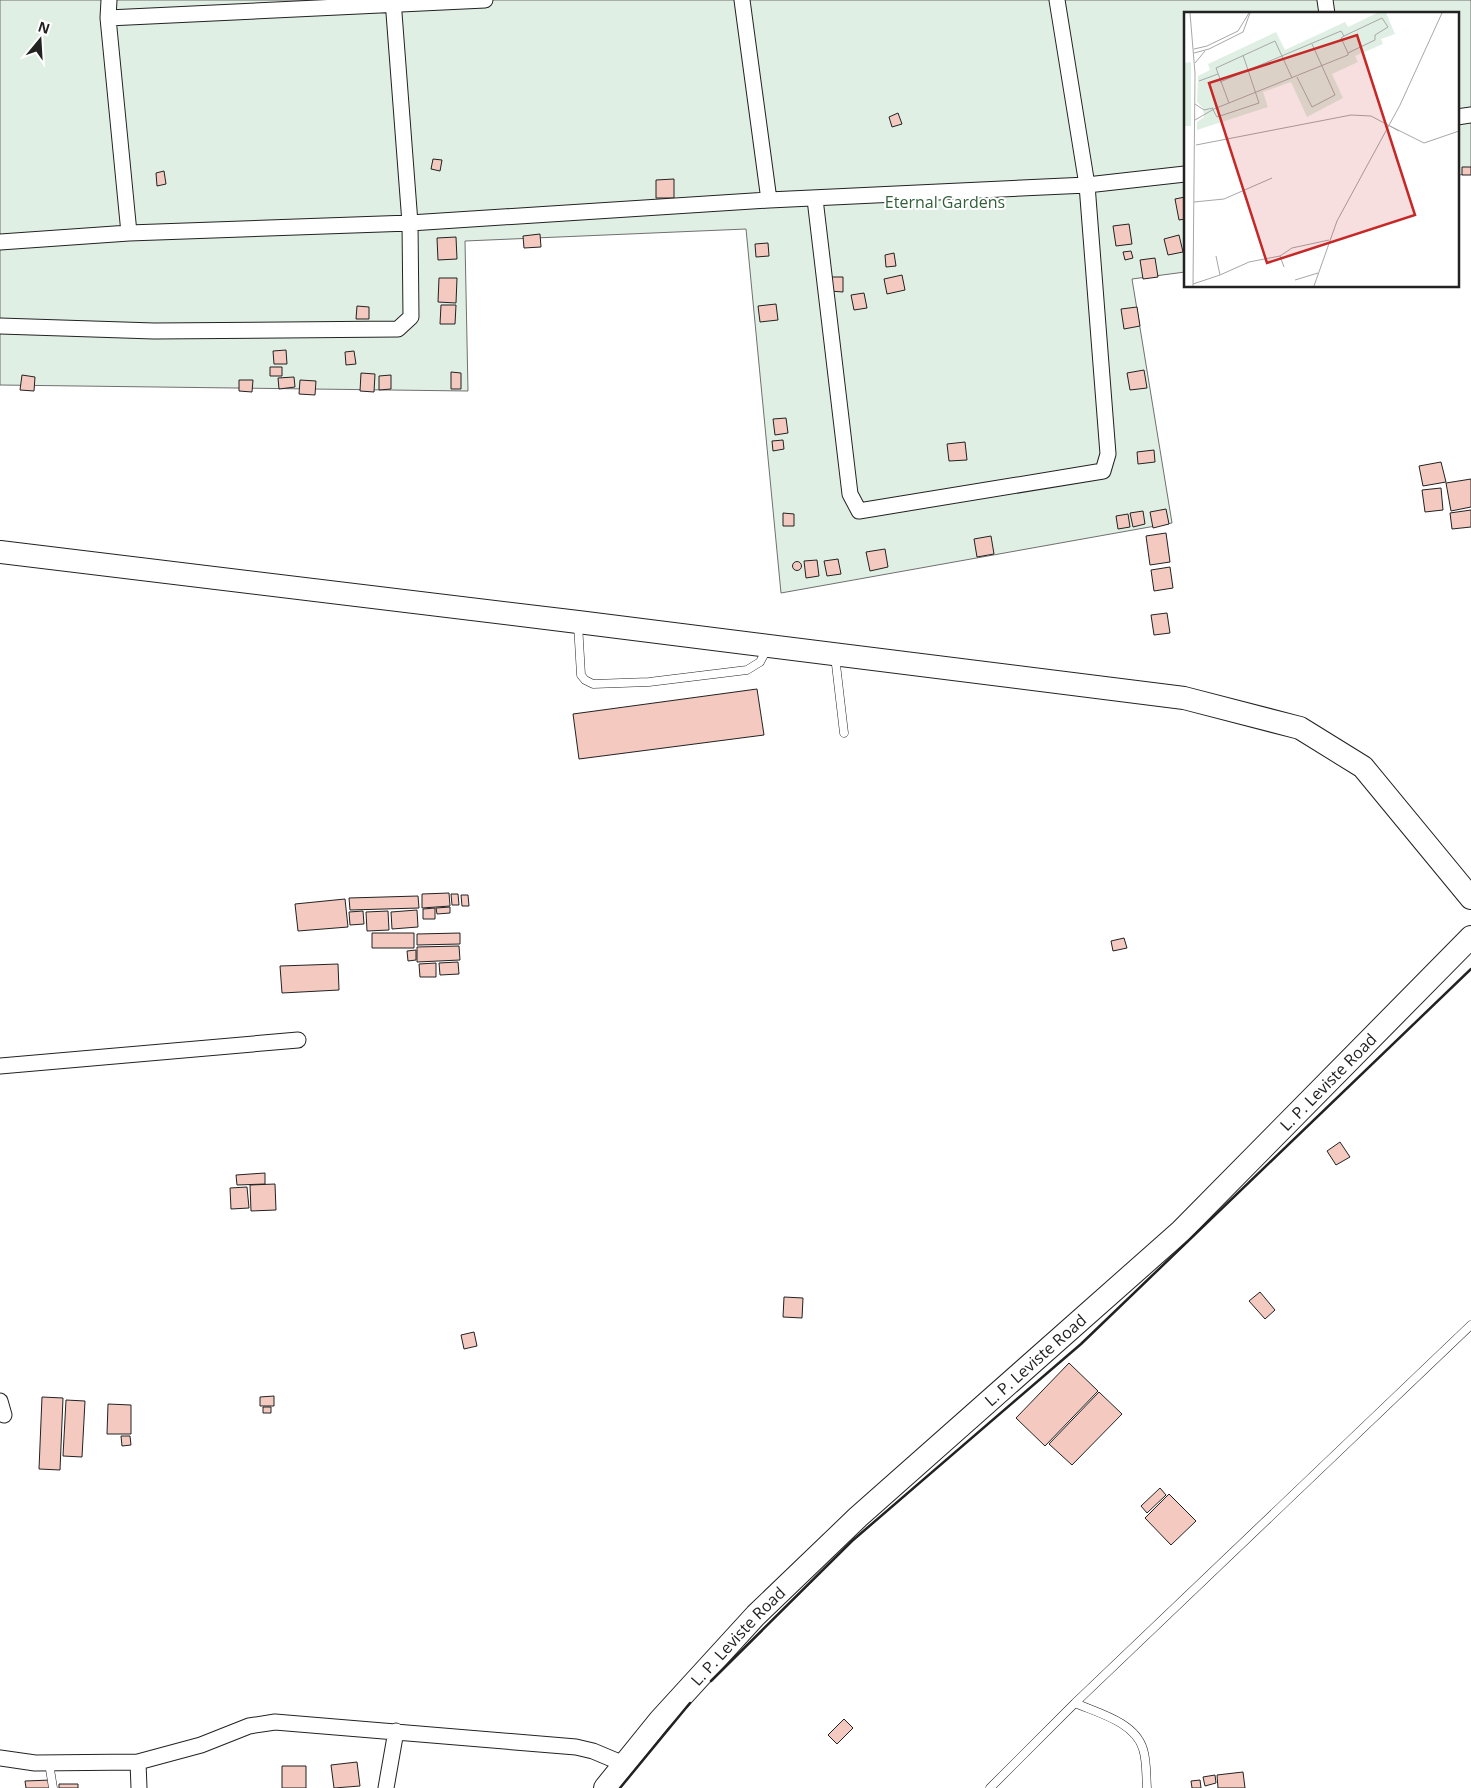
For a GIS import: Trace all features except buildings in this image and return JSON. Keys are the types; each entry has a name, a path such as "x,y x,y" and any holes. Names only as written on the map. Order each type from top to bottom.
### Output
{"street":[{"path":"109,0 108,18 129,233"},
{"path":"108,18 393,2 485,0"},
{"path":"742,0 769,200"},
{"path":"815,199 850,494 859,511 1103,472 1108,454 1087,185 1057,0"},
{"path":"0,326 154,331 398,329 411,317 410,223 393,2"},
{"path":"1458,117 1471,116"},
{"path":"0,242 129,233 410,223 769,200 1087,185 1184,174"},
{"path":"0,552 1184,698 1300,728 1363,767 1471,897"},
{"name":"L. P. Leviste Road","path":"605,1788 660,1720 756,1615 858,1517 1181,1231 1471,937"},
{"path":"0,1066 298,1040"},
{"path":"0,1758 34,1763 138,1762 201,1745 249,1726 275,1722 576,1747 594,1750 624,1764"},
{"path":"386,1788 396,1731"},
{"path":"138,1762 139,1788"}],"lane":[{"path":"578,622 581,675 585,680 593,684 649,682 747,670 760,662 769,646"},
{"path":"835,654 844,733"},
{"path":"990,1788 1075,1703 1471,1325"},
{"path":"1075,1703 1119,1722 1134,1733 1143,1749 1147,1788"},
{"path":"49,1763 53,1788"}],"green space":[{"name":"Eternal Gardens","path":"0,0 1471,0 1471,174 1458,175 1458,12 1184,12 1184,272 1132,279 1172,523 781,593 746,229 465,241 468,391 0,385"}],"wall":[{"path":"711,1681 852,1541 1081,1344 1471,969"},
{"path":"620,1788 690,1703"}]}
